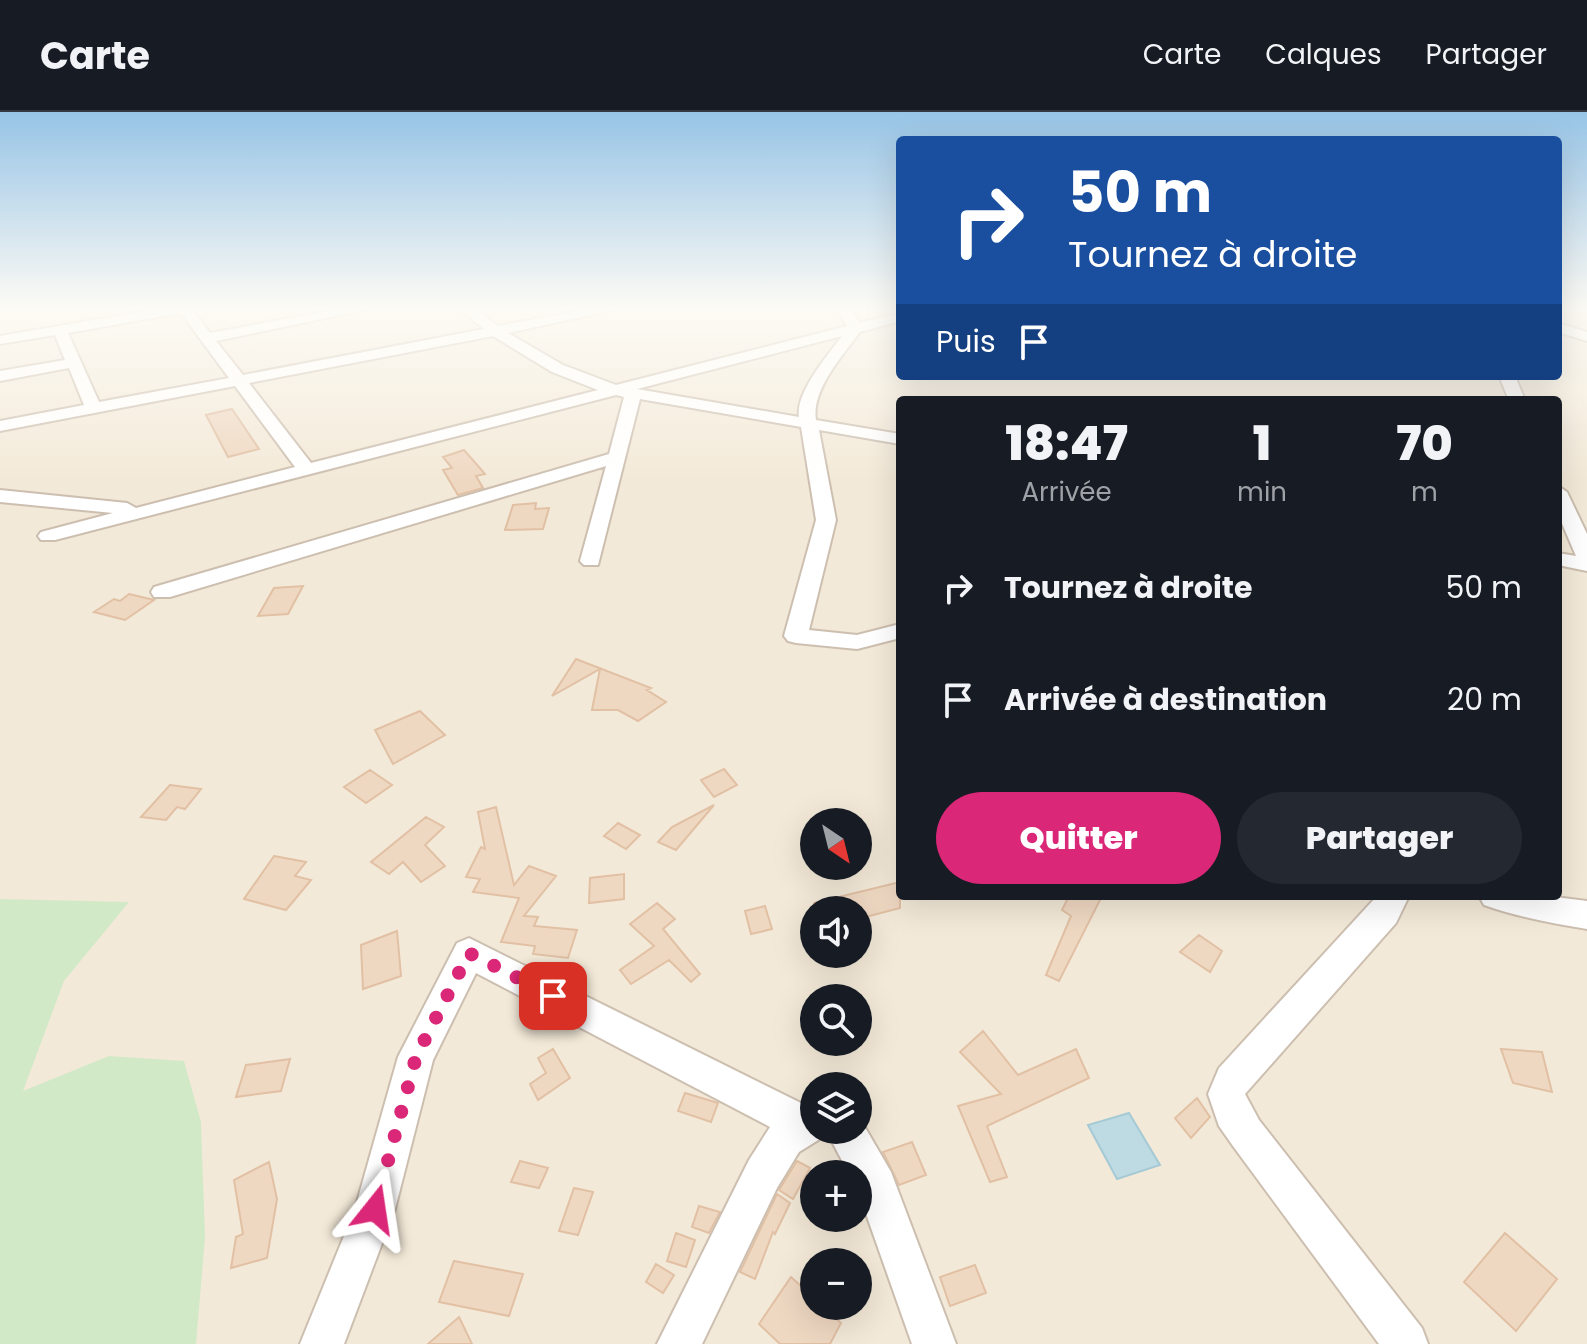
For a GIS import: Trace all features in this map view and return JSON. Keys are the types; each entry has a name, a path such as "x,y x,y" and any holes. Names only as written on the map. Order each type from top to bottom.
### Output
{"street":[{"path":"0,376 48,367"},
{"path":"76,367 93,408"},
{"path":"229,367 307,470"},
{"path":"0,426 304,367"},
{"path":"551,367 626,392 896,438"},
{"path":"48,536 714,367"},
{"path":"829,367 811,394 806,408 826,520 796,636 857,642 896,632"},
{"path":"591,561 617,457 626,392"},
{"path":"162,592 617,457"},
{"path":"0,496 147,511"},
{"path":"1562,501 1587,557"},
{"path":"1562,560 1587,565"},
{"path":"1391,900 1385,913 1232,1081 1226,1094 1232,1113 1246,1133 1406,1344"},
{"path":"1509,900 1537,908 1587,915"},
{"path":"322,1344 375,1209 416,1057 469,953 800,1119"},
{"path":"679,1344 763,1174 785,1138 800,1129"},
{"path":"854,1144 877,1186 934,1344"}],"shaded area":[{"path":"0,367 896,367 896,380 1562,380 1562,367 1587,367 1587,1344 0,1344"}],"green space":[{"path":"0,899 129,902 64,981 23,1091 109,1056 184,1061 201,1122 205,1237 196,1344 0,1344"}],"water":[{"path":"1129,1113 1160,1165 1117,1179 1088,1125"}],"building":[{"path":"232,409 259,449 228,457 206,415"},
{"path":"464,450 485,474 476,476 483,488 458,495 443,470 452,468 443,457"},
{"path":"536,503 535,509 549,508 543,529 505,530 513,505"},
{"path":"303,586 288,614 258,616 274,588"},
{"path":"129,594 154,600 125,620 94,612 114,599 120,601"},
{"path":"576,659 651,688 647,690 666,702 638,721 618,710 592,710 600,669 552,696"},
{"path":"420,711 445,735 393,764 375,730"},
{"path":"724,769 737,785 714,797 701,780"},
{"path":"370,770 392,785 366,803 344,787"},
{"path":"170,785 201,789 185,809 177,807 166,820 141,817"},
{"path":"714,805 676,850 658,842 672,827"},
{"path":"496,807 514,885 529,866 556,876 524,916 538,917 534,926 577,930 568,958 533,954 535,946 501,942 519,898 473,892 480,879 466,877 481,847 485,849 478,812"},
{"path":"426,817 444,827 425,845 445,866 421,882 403,862 389,874 371,862"},
{"path":"618,823 640,835 626,849 604,836"},
{"path":"274,856 306,862 295,876 311,880 286,910 244,899"},
{"path":"624,874 624,899 589,903 590,878"},
{"path":"896,883 896,900 900,900 900,908 872,915 872,896 843,896"},
{"path":"1067,900 1100,900 1059,981 1046,975 1071,916 1062,910"},
{"path":"657,903 675,919 663,929 700,974 691,982 669,960 631,984 620,970 654,946 630,924"},
{"path":"765,906 772,929 751,934 745,911"},
{"path":"397,931 401,976 363,989 361,945"},
{"path":"1199,935 1222,951 1210,972 1180,952"},
{"path":"983,1031 1018,1075 1076,1049 1089,1078 987,1126 1007,1177 990,1182 958,1106 1001,1094 960,1052"},
{"path":"553,1049 570,1078 538,1100 530,1084 546,1073 538,1058"},
{"path":"1501,1049 1542,1052 1552,1092 1513,1083"},
{"path":"290,1059 281,1091 236,1097 246,1065"},
{"path":"685,1093 718,1103 711,1122 678,1111"},
{"path":"1197,1098 1210,1117 1191,1138 1175,1118"},
{"path":"912,1142 926,1175 899,1185 883,1152"},
{"path":"520,1161 548,1168 539,1188 511,1182"},
{"path":"797,1161 800,1163 800,1186 793,1199 779,1190"},
{"path":"269,1162 277,1199 267,1258 231,1268 236,1237 243,1234 234,1180"},
{"path":"574,1188 593,1192 578,1235 559,1231"},
{"path":"777,1194 790,1203 775,1234 773,1232 755,1279 740,1272"},
{"path":"699,1206 720,1212 709,1233 692,1227"},
{"path":"676,1233 695,1240 686,1267 667,1261"},
{"path":"1505,1233 1557,1279 1516,1331 1464,1282"},
{"path":"454,1261 523,1274 509,1316 439,1302"},
{"path":"656,1264 674,1275 663,1293 646,1282"},
{"path":"975,1265 986,1293 950,1306 940,1277"},
{"path":"791,1277 800,1285 800,1320 838,1320 841,1323 830,1344 780,1344 759,1324"},
{"path":"459,1317 472,1344 428,1344"}],"route":[{"path":"375,1209 416,1057 469,953 553,996"}]}
